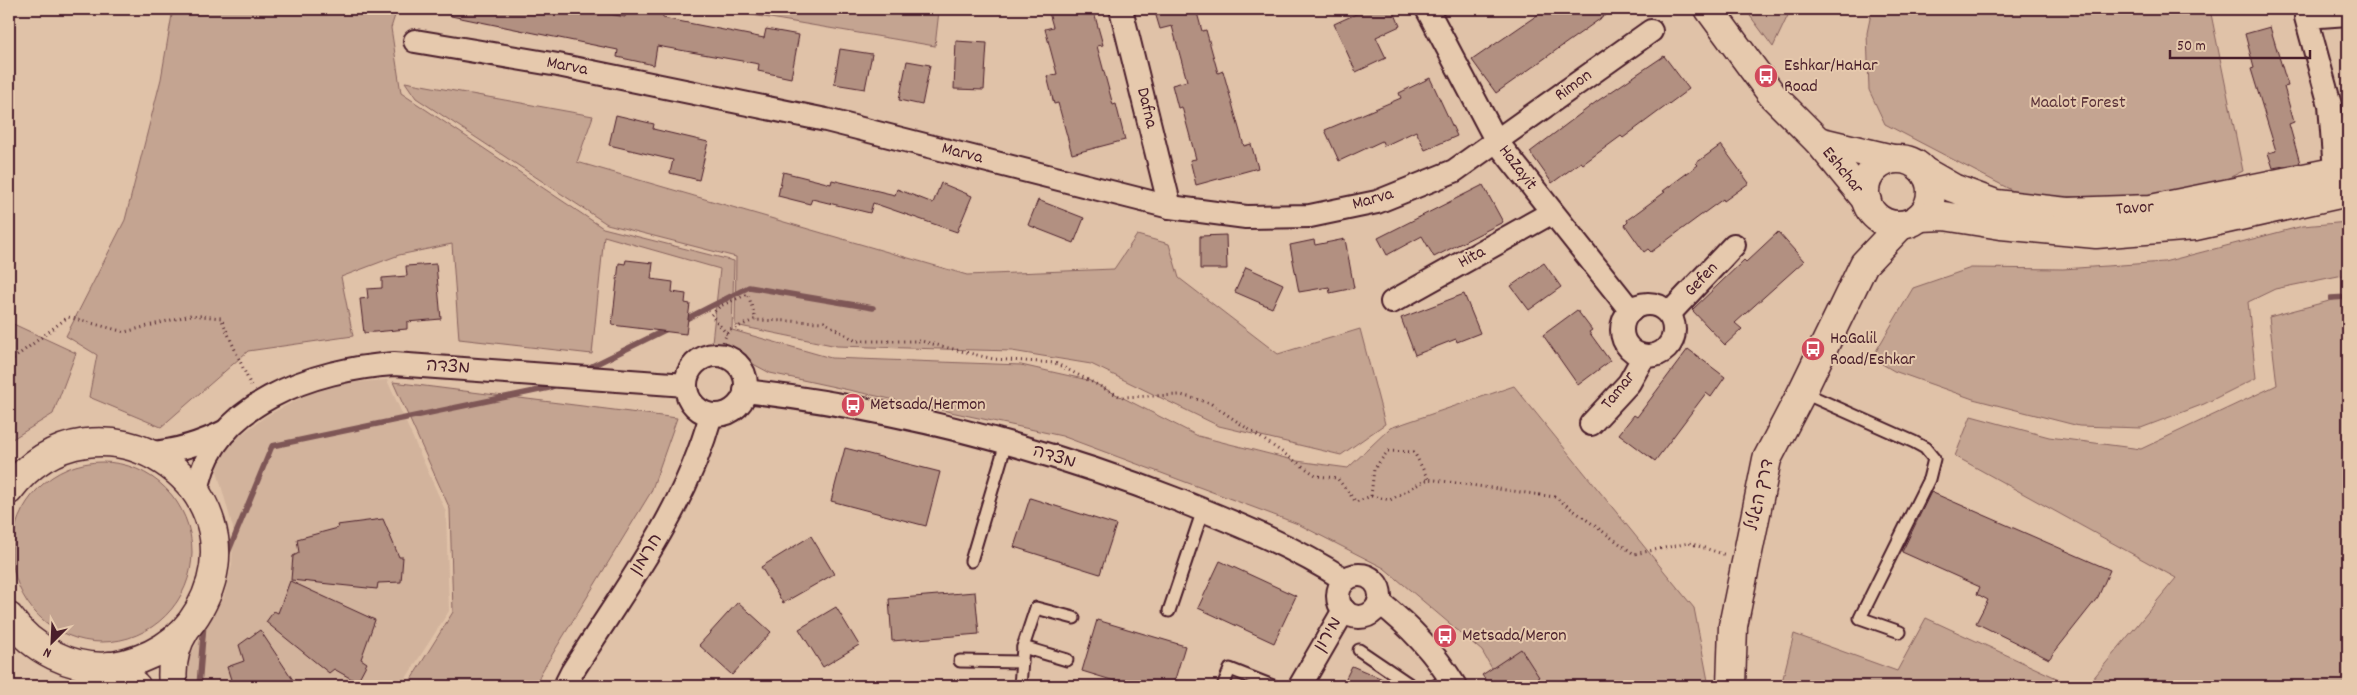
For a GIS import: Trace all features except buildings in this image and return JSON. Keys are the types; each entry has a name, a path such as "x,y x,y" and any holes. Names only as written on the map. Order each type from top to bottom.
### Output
{"street":[{"name":"Dafna","path":"1121,9 1170,207"},
{"name":"HaZayit","path":"1427,9 1497,142 1631,311"},
{"name":"Eshchar","path":"1709,9 1773,96 1818,141 1869,206"},
{"path":"2344,178 2339,103 2306,18 2348,14"},
{"name":"Rimon","path":"1497,142 1651,31"},
{"name":"Marva","path":"415,41 558,65 826,120 1170,207 1246,217 1310,216 1377,202 1445,175 1497,142"},
{"name":"Eshchar","path":"1818,141 1893,159"},
{"path":"1893,159 1911,162 1925,172 1930,181 1930,200 1910,221 1885,222 1869,206 1865,190 1871,173 1884,162 1893,159"},
{"name":"Tavor","path":"1925,172 1952,188 1996,204 2068,212 2151,209 2344,178"},
{"name":"Tavor","path":"1910,221 1944,216 2001,225 2096,234 2195,226 2344,178"},
{"name":"דרך הגליל","path":"1864,264 1869,206"},
{"name":"Hita","path":"1392,302 1552,213"},
{"name":"דרך הגליל","path":"1731,686 1733,626 1767,459 1864,264 1910,221"},
{"name":"Gefen","path":"1669,314 1734,245"},
{"path":"1644,304 1650,304 1669,314 1674,327 1669,346 1658,354 1644,356 1635,353 1628,346 1623,338 1622,328 1625,319 1631,311 1644,304"},
{"path":"718,356 732,360 738,366 743,373 746,391 739,405 733,410 718,415 711,415 698,410 693,404 689,399 686,385 691,368 697,361 705,357 718,356"},
{"name":"Tamar","path":"1591,424 1629,383 1644,356"},
{"name":"מצדה","path":"151,453 178,450 210,439 226,430 260,404 301,383 323,375 354,368 394,364 686,385"},
{"name":"מצדה","path":"746,391 875,411 1006,443 1099,472 1203,510 1264,536 1345,580"},
{"name":"חרמון","path":"565,686 572,672 651,550 676,506 694,467 711,415"},
{"name":"מצדה","path":"197,494 204,464 226,430"},
{"path":"9,490 18,478 46,456 78,444 112,442 130,445 151,453 178,471 197,494 207,514 212,530 214,565 205,600 178,640 173,686"},
{"path":"1356,575 1362,575 1373,580 1379,590 1379,602 1372,612 1360,616 1349,614 1340,605 1338,591 1345,580 1356,575"},
{"path":"1379,602 1411,629 1447,684"},
{"name":"מירון","path":"1300,686 1344,610"},
{"path":"9,616 26,636 56,656 74,662 118,669 136,686"},
{"path":"108,666 134,661 158,652 185,630"}],"lane":[{"path":"1802,392 1926,448 1934,459 1929,479 1860,618 1900,632"},
{"path":"971,561 1006,443"},
{"path":"1169,611 1203,510"},
{"path":"1020,686 1023,648 1036,608 1074,618"},
{"path":"1023,648 1067,660"},
{"path":"1360,650 1412,686"},
{"path":"960,661 1022,662"},
{"path":"1223,686 1230,669 1273,686"}],"path":[{"path":"727,334 711,315 720,306 748,294 756,320"},
{"path":"9,362 68,317 125,332 191,315 221,318 260,404"},
{"path":"718,356 728,331 756,320 824,322 856,341 921,341 993,359 1055,363 1121,397 1181,395 1210,403 1317,476 1338,478 1356,502 1371,496 1390,500 1428,479 1555,497 1634,554 1689,543 1746,561"},
{"path":"1371,496 1374,469 1388,451 1414,452 1428,479"}],"shaded area":[{"path":"387,380 446,512 449,611 401,686 186,686 185,676 189,657 224,596 232,565 233,528 217,471 218,465 233,441 266,416 328,384"}],"green space":[{"path":"173,9 397,9 391,28 401,93 603,228 734,261 732,330 831,358 1021,365 1088,380 1198,436 1297,461 1348,468 1390,428 1514,386 1694,608 1709,686 1502,686 1482,651 1384,568 1298,524 1062,436 770,373 712,342 720,269 604,236 592,354 459,339 452,244 399,255 341,277 353,336 248,351 161,427 89,397 97,355 66,336 125,220 161,79"},
{"path":"717,9 964,9 939,11 935,46"},
{"path":"1745,9 1791,9 1773,47"},
{"name":"Maalot Forest","path":"1872,9 2210,9 2243,171 2204,190 2151,199 2021,195 1885,124 1869,90 1867,33"},
{"path":"405,82 593,116 577,162 967,275 1114,269 1137,235 1169,244 1179,278 1278,354 1360,329 1385,424 1341,455 1219,426 1091,364 1012,351 837,346 735,325 736,257 607,224 416,98"},
{"path":"2348,222 2348,274 2275,289 2248,302 2256,378 2204,404 2141,428 2079,426 1973,399 1894,371 1872,358 1913,288 1971,268 2063,269 2164,262 2303,226"},
{"path":"2348,296 2348,686 2087,686 2176,578 1955,456 1971,416 2049,437 2141,449 2277,385 2269,317"},
{"path":"9,322 76,353 53,414 9,441"},
{"path":"393,382 677,418 651,492 541,673 536,686 407,686 453,612 450,509"},
{"path":"102,462 136,469 159,483 171,495 181,510 188,526 192,552 185,586 171,609 159,621 144,631 128,638 102,642 68,635 45,621 33,609 23,594 16,578 12,552 19,518 33,495 45,483 60,473 76,466"},
{"path":"1926,618 2074,686 1781,686 1794,634 1897,671"}],"waterway":[{"path":"682,321 749,287 873,308"},
{"path":"2331,298 2348,297"},
{"path":"586,369 667,329"},
{"path":"225,560 272,446 549,388 558,384"},
{"path":"199,686 204,623"}],"place":[{"name":"Eshkar/HaHar Road","path":"1766,76"},
{"name":"HaGalil Road/Eshkar","path":"1813,349"},
{"name":"Metsada/Hermon","path":"853,405"},
{"name":"Metsada/Meron","path":"1445,636"}]}
